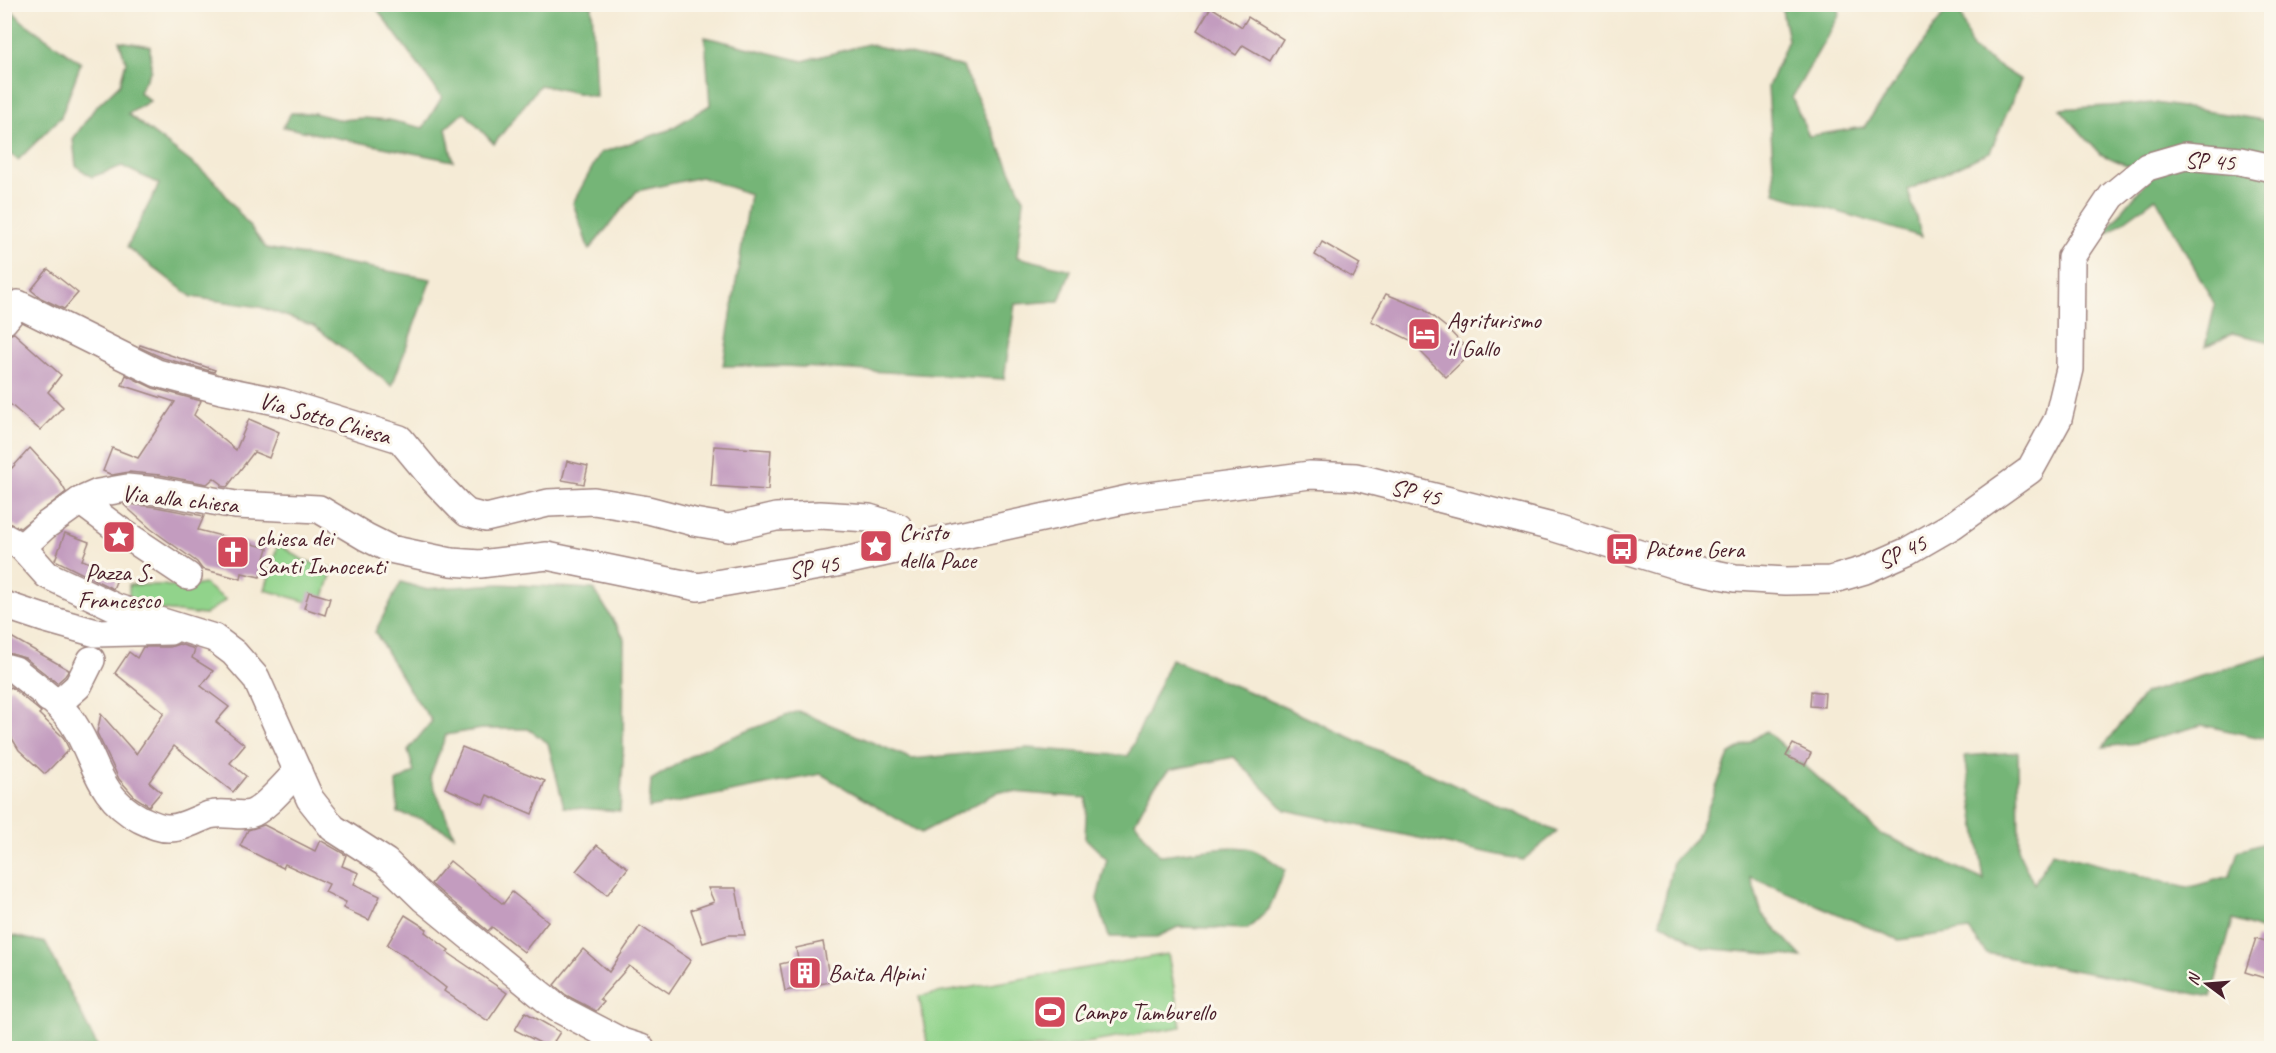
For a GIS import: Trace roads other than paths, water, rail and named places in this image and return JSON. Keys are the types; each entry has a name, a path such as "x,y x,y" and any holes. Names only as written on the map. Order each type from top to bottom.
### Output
{"street":[{"name":"SP 45","path":"319,510 390,549 451,562 480,564 547,556 698,586 831,564 1133,498 1310,475 1356,477 1552,527 1685,568 1735,578 1786,581 1831,580 1865,570 1908,551 1953,525 2030,470 2058,418 2070,369 2071,257 2112,196 2147,167 2185,156 2240,161 2271,168"},
{"name":"Via Sotto Chiesa","path":"4,321 18,304 157,373 220,390 281,402 400,440 459,506 467,513 486,518 548,503 594,501 729,528 776,517 820,515 869,518 898,527 903,549"},
{"name":"Via alla chiesa","path":"13,542 45,526 81,501 98,493 127,488 158,491 236,505 319,510"},
{"path":"81,501 188,576"},
{"path":"13,542 47,575 117,608 214,638 234,654 256,678 310,799 333,828 386,861 424,899 557,1008 622,1042 641,1048"},
{"path":"4,605 96,633 193,631"},
{"path":"48,698 61,701 69,694 78,686 91,660"},
{"path":"4,667 15,670 72,720 83,739 102,784 116,801 127,812 163,828 173,829 217,813 250,814 260,809 298,771"}],"place":[{"name":"Agriturismo il Gallo","path":"1424,334"},
{"name":"Pazza S. Francesco","path":"119,537"},
{"name":"Cristo della Pace","path":"876,546"},
{"name":"Patone Gera","path":"1622,549"},
{"name":"chiesa dei Santi Innocenti","path":"233,552"},
{"name":"Baita Alpini","path":"805,973"},
{"name":"Campo Tamburello","path":"1050,1012"}]}
